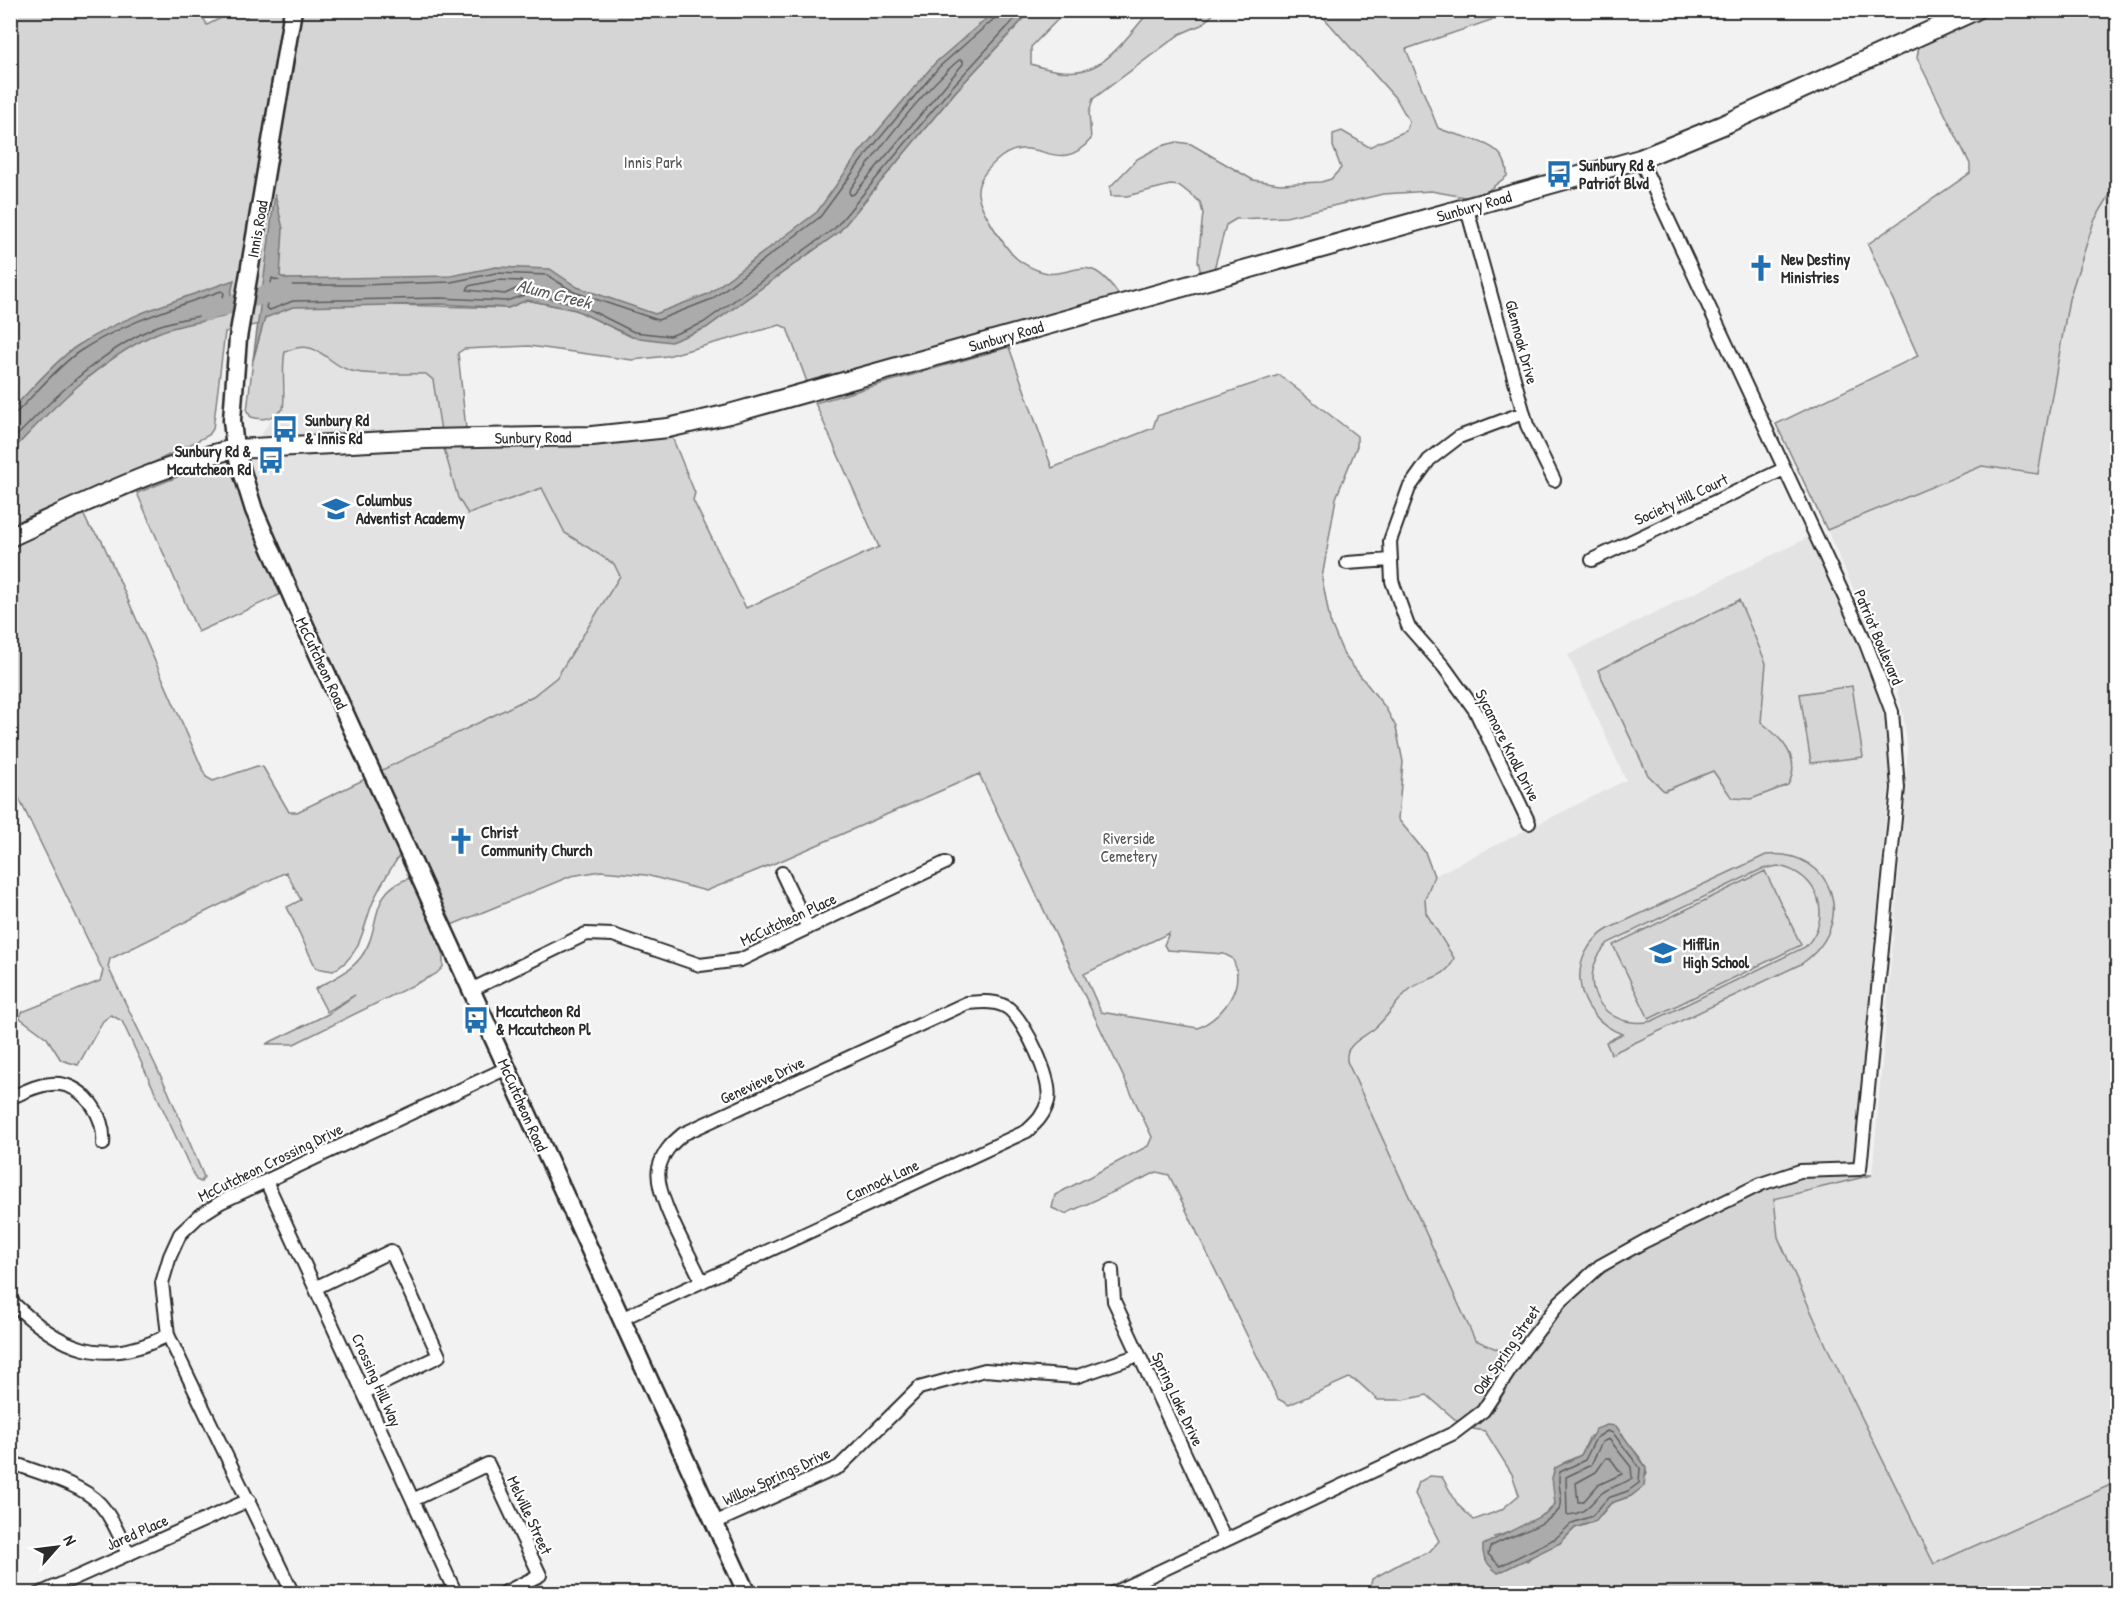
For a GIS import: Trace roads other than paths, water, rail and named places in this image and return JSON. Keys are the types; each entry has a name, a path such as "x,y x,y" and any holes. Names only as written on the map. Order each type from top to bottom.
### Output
{"main road":[{"name":"Innis Road","path":"235,449 232,420 238,338 293,10"},
{"name":"Sunbury Road","path":"10,537 126,485 207,455 235,449 427,439 592,436 668,428 729,414 1640,159 1723,125 1976,10"},
{"name":"McCutcheon Road","path":"235,449 254,510 293,600 473,989 747,1593"}],"street":[{"name":"Patriot Boulevard","path":"1640,159 1865,641 1892,712 1898,788 1860,1169"},
{"name":"Glennoak Drive","path":"1467,209 1523,413 1554,480"},
{"name":"Sycamore Knoll Drive","path":"1523,413 1459,437 1429,460 1409,488 1390,541 1392,581 1408,626 1444,667 1475,710 1528,823"},
{"name":"Society Hill Court","path":"1592,560 1784,469"},
{"path":"1347,563 1391,560"},
{"name":"McCutcheon Place","path":"473,989 586,934 614,935 700,965 740,960 945,863"},
{"path":"782,873 808,928"},
{"name":"Genevieve Drive","path":"702,1282 661,1192 658,1170 666,1149 683,1134 967,1003 987,1001 1007,1008"},
{"name":"Cannock Lane","path":"621,1319 1027,1131 1041,1118 1049,1099 1047,1079 1021,1022 1007,1008"},
{"name":"McCutcheon Crossing Drive","path":"292,1593 168,1335 162,1282 180,1234 198,1216 266,1181 507,1068"},
{"path":"10,1098 39,1085 68,1085 78,1091 94,1109 102,1123 103,1144"},
{"name":"Oak Spring Street","path":"1111,1593 1454,1433 1483,1411 1522,1350 1560,1302 1600,1266 1645,1241 1761,1184 1800,1171 1860,1169"},
{"name":"Crossing Hill Way","path":"266,1181 456,1593"},
{"path":"316,1287 391,1251 439,1356 365,1392"},
{"name":"Spring Lake Drive","path":"1112,1270 1114,1301 1225,1540"},
{"path":"10,1300 34,1323 74,1348 113,1353 152,1343 168,1335"},
{"name":"Willow Springs Drive","path":"714,1523 839,1467 919,1388 985,1370 1076,1377 1139,1355"},
{"path":"10,1462 78,1489 99,1503 113,1523 128,1554"},
{"name":"Melville Street","path":"413,1500 488,1464 540,1575 502,1593"},
{"name":"Jared Place","path":"39,1593 249,1500"}],"water":[{"path":"995,11 1031,11 956,91 839,232 706,328 671,342 632,337 576,310 527,300 508,308 440,304 293,307 265,318 253,360 275,194 283,229 280,276 287,279 451,276 496,267 550,269 577,287 655,314 708,294 817,212 859,153 935,63"},
{"path":"234,280 226,316 181,325 155,334 134,345 77,386 11,452 11,410 69,351 114,325"},
{"path":"1607,1425 1616,1426 1646,1467 1644,1486 1631,1496 1611,1503 1595,1521 1575,1528 1560,1543 1498,1573 1486,1561 1483,1545 1549,1512 1555,1504 1552,1478 1555,1468 1581,1455 1596,1429"}],"waterway":[{"name":"Alum Creek","path":"206,312 284,289"}],"place":[{"name":"Sunbury Rd & Patriot Blvd","path":"1559,174"},
{"name":"New Destiny Ministries","path":"1761,268"},
{"name":"Sunbury Rd & Innis Rd","path":"285,429"},
{"name":"Sunbury Rd & Mccutcheon Rd","path":"271,460"},
{"name":"Columbus Adventist Academy","path":"336,509"},
{"name":"Christ Community Church","path":"461,841"},
{"name":"Mifflin High School","path":"1663,953"},
{"name":"Mccutcheon Rd & Mccutcheon Pl","path":"476,1020"}],"park label":[{"name":"Innis Park","path":"653,162"},
{"name":"Riverside Cemetery","path":"1129,847"}]}
